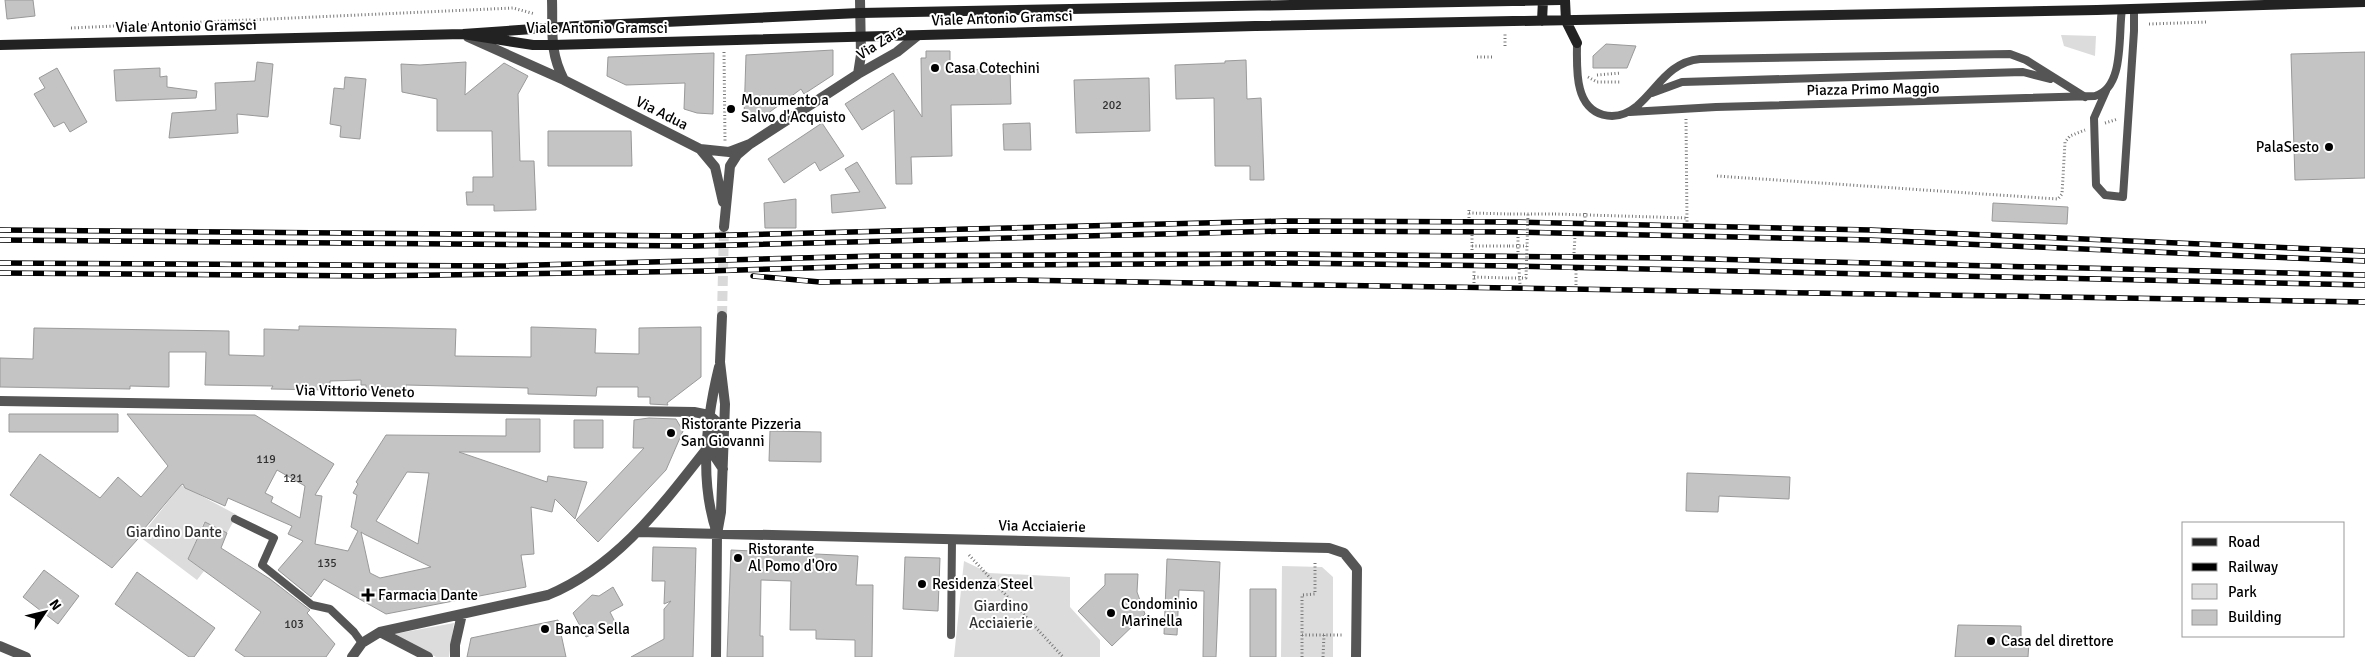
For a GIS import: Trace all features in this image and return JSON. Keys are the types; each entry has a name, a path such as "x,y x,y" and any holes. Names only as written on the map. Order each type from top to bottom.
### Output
{"main road":[{"path":"1542,21 1543,0"},
{"name":"Viale Antonio Gramsci","path":"0,46 463,34 860,13 1230,2 1560,0"},
{"path":"1565,0 1566,21 1577,43"},
{"name":"Viale Antonio Gramsci","path":"463,34 533,45 552,45 1255,26 1595,21 2121,5 2134,9 2365,2"},
{"path":"1577,43 1580,27 1588,22 1595,21"}],"street":[{"path":"552,0 552,45 555,62 564,80"},
{"name":"Via Zara","path":"858,74 861,37 860,0"},
{"name":"Via Adua","path":"463,34 564,80 700,149 725,152 750,144"},
{"name":"Via Zara","path":"750,144 858,74 897,52 917,36"},
{"path":"724,227 730,166 737,155 750,144"},
{"path":"700,149 715,167 725,208"},
{"path":"717,534 708,500 708,447 709,415 720,362 722,316"},
{"path":"716,657 717,534 721,512 725,404 720,362"},
{"name":"Via Vittorio Veneto","path":"0,401 672,410 709,415"},
{"path":"709,415 714,418 718,426 715,457 723,469"},
{"path":"352,657 362,642 380,632 548,594 568,586 606,561 638,532 708,447"},
{"name":"Via Acciaierie","path":"638,532 1329,548 1344,553 1357,569 1357,635"},
{"path":"455,657 455,645 462,614"},
{"path":"380,632 428,657"},
{"path":"1356,657 1357,635"},
{"path":"0,646 26,657"}],"lane":[{"path":"2121,5 2118,31 2119,63 2094,118 2096,185 2105,195 2123,196 2134,9"},
{"name":"Piazza Primo Maggio","path":"1577,43 1579,88 1593,111 1605,117 1614,117 1628,112 1700,107 2085,97"},
{"name":"Piazza Primo Maggio","path":"1628,112 1679,64 1700,59 2005,54 2021,58 2085,97"},
{"name":"Piazza Primo Maggio","path":"1646,96 1659,89 1682,82 2023,72 2057,81"},
{"path":"2085,97 2098,96 2107,89"},
{"path":"235,519 274,538 262,565 312,606 330,608 362,642"},
{"path":"951,635 952,539"}],"path":[{"path":"69,28 513,8 530,14 552,14"},
{"path":"2143,30 2149,24"},
{"path":"724,41 725,152"},
{"path":"1477,57 1494,57"},
{"path":"1597,74 1621,73"},
{"path":"1598,82 1621,82"},
{"path":"1717,176 2058,199 2062,194 2065,142 2075,133 2129,115"},
{"path":"1469,219 1469,211 1510,214 1585,213 1619,218 1687,220 1686,118"},
{"path":"1585,213 1585,221"},
{"path":"1474,277 1526,278 1528,214"},
{"path":"1472,235 1472,252"},
{"path":"1518,235 1518,252"},
{"path":"1574,253 1575,236"},
{"path":"1472,246 1527,246"},
{"path":"1474,269 1474,284"},
{"path":"1519,270 1520,284"},
{"path":"1576,270 1576,285"},
{"path":"1302,657 1302,595 1315,594 1314,548"},
{"path":"969,555 1062,657"},
{"path":"1302,635 1357,635"},
{"path":"1323,657 1324,635"}],"green space":[{"path":"2061,35 2096,36 2095,56 2064,46"},
{"name":"Giardino Dante","path":"181,485 237,515 227,533 204,522 188,559 204,571 197,580 140,537"},
{"name":"Giardino Acciaierie","path":"964,561 989,573 1070,577 1070,607 1100,640 1100,657 954,657"},
{"path":"1282,566 1322,567 1333,577 1333,657 1281,657"},
{"path":"454,623 449,657 436,657 394,634"}],"building":[{"path":"5,0 33,0 35,16 7,19"},
{"path":"1606,44 1636,46 1627,68 1593,68 1593,56"},
{"path":"833,50 833,75 804,94 801,89 767,114 744,117 746,55"},
{"path":"926,51 950,51 950,70 1010,69 1011,104 951,105 952,156 911,157 912,184 896,184 894,110 862,130 845,104 893,73 922,117 921,58 926,58"},
{"name":"PalaSesto","path":"2365,52 2365,178 2295,180 2291,54"},
{"path":"714,53 713,114 697,113 684,109 685,83 626,85 607,76 608,57"},
{"path":"1246,60 1247,99 1261,98 1264,180 1250,180 1250,166 1215,166 1214,98 1176,99 1175,65 1225,63 1225,61"},
{"path":"257,62 273,64 268,117 237,114 238,133 169,138 172,113 216,110 215,83 255,81"},
{"path":"466,62 465,95 504,63 528,76 518,94 520,161 534,161 536,210 494,211 494,205 467,205 466,192 473,192 473,177 493,177 492,131 437,131 437,99 402,92 401,64 420,65"},
{"path":"57,68 87,122 70,132 64,122 54,127 34,94 45,88 39,78"},
{"path":"160,68 160,77 167,76 167,87 197,91 196,98 116,101 114,70"},
{"path":"345,77 366,79 360,139 340,137 341,126 330,124 334,88 344,89"},
{"path":"1149,78 1150,131 1076,133 1074,80"},
{"path":"822,123 844,156 820,171 815,162 784,183 768,159"},
{"path":"1030,123 1031,150 1004,150 1003,124"},
{"path":"548,131 631,131 632,166 548,166"},
{"path":"857,162 886,208 832,213 831,195 860,192 845,169"},
{"path":"796,199 796,228 765,228 764,203"},
{"path":"1993,203 2068,207 2067,224 1992,221"},
{"path":"299,326 456,329 455,356 531,357 531,327 596,329 595,353 639,354 639,328 701,327 701,377 667,403 668,405 650,404 650,397 638,397 638,387 597,387 596,396 528,394 528,388 406,385 406,389 366,390 366,385 361,385 361,380 330,381 330,390 271,389 273,386 205,385 206,352 169,352 169,387 130,386 130,389 0,387 0,358 33,359 34,328 229,331 229,355 264,356 264,329 299,330"},
{"path":"9,414 118,414 118,432 9,432"},
{"path":"127,414 255,415 334,464 315,495 322,496 315,544 348,551 358,531 351,527 357,495 353,493 358,484 356,482 386,435 506,436 506,419 540,419 540,452 459,452 547,482 548,476 587,482 575,519 555,499 552,512 531,507 534,554 521,555 526,587 386,614 324,579 311,597 278,570 303,541 288,534 292,526 228,498 225,506 185,488 183,484 181,485 144,529 145,531 112,568 10,495 40,454 100,498 118,477 141,497 168,466","holes":["277,470 305,486 300,518 271,502 273,497 265,493","407,472 429,473 418,544 376,521","361,532 431,567 380,578 370,573"]},
{"path":"649,418 676,419 683,431 666,470 598,542 576,520 644,448 633,448 634,420"},
{"path":"574,420 603,420 603,448 574,448"},
{"path":"770,431 821,432 821,462 769,461"},
{"path":"1687,473 1790,477 1789,499 1719,496 1718,512 1686,511"},
{"path":"205,522 227,533 221,548 270,579 310,610 307,613 335,644 326,657 245,657 235,650 261,612 188,559"},
{"path":"653,547 696,548 693,657 631,657 664,639 664,609 671,601 664,604 665,581 652,581"},
{"path":"731,550 858,556 856,585 873,585 872,657 855,657 855,640 816,639 816,630 790,630 791,581 761,580 760,636 763,636 763,657 727,657"},
{"name":"Residenza Steel","path":"905,557 940,558 938,611 903,609"},
{"path":"1167,559 1220,562 1216,657 1203,657 1204,591 1179,590 1177,635 1164,634"},
{"path":"44,570 79,596 58,624 23,597"},
{"path":"137,572 215,628 194,657 189,657 115,604"},
{"name":"Condominio Marinella","path":"1105,574 1138,574 1137,592 1145,614 1112,646 1078,611 1105,585"},
{"path":"613,587 623,605 610,612 616,624 586,637 573,613 592,595 599,596"},
{"path":"1250,589 1276,589 1276,657 1250,657"},
{"path":"558,620 566,657 467,657 471,638"},
{"name":"Casa del direttore","path":"1958,625 2021,626 2021,640 2029,642 2028,657 1955,657"}],"tunnel":[{"path":"722,316 724,227"}],"railway":[{"path":"0,230 693,236 1286,221 1515,222 1871,230 2365,251"},
{"path":"0,240 695,246 1286,231 1515,232 1870,240 2365,261"},
{"path":"0,263 497,266 875,256 1289,254 1670,258 2365,275"},
{"path":"0,273 370,276 707,271 874,266 1289,263 1511,266 2365,285"},
{"path":"753,276 820,282 1017,280 2365,302"}],"place":[{"name":"Casa Cotechini","path":"935,68"},
{"name":"Monumento a Salvo d'Acquisto","path":"731,109"},
{"name":"PalaSesto","path":"2329,147"},
{"name":"Ristorante Pizzeria San Giovanni","path":"671,433"},
{"name":"Ristorante Al Pomo d'Oro","path":"738,558"},
{"name":"Residenza Steel","path":"922,584"},
{"name":"Farmacia Dante","path":"368,595"},
{"name":"Condominio Marinella","path":"1111,613"},
{"name":"Banca Sella","path":"545,629"},
{"name":"Casa del direttore","path":"1991,641"}]}
